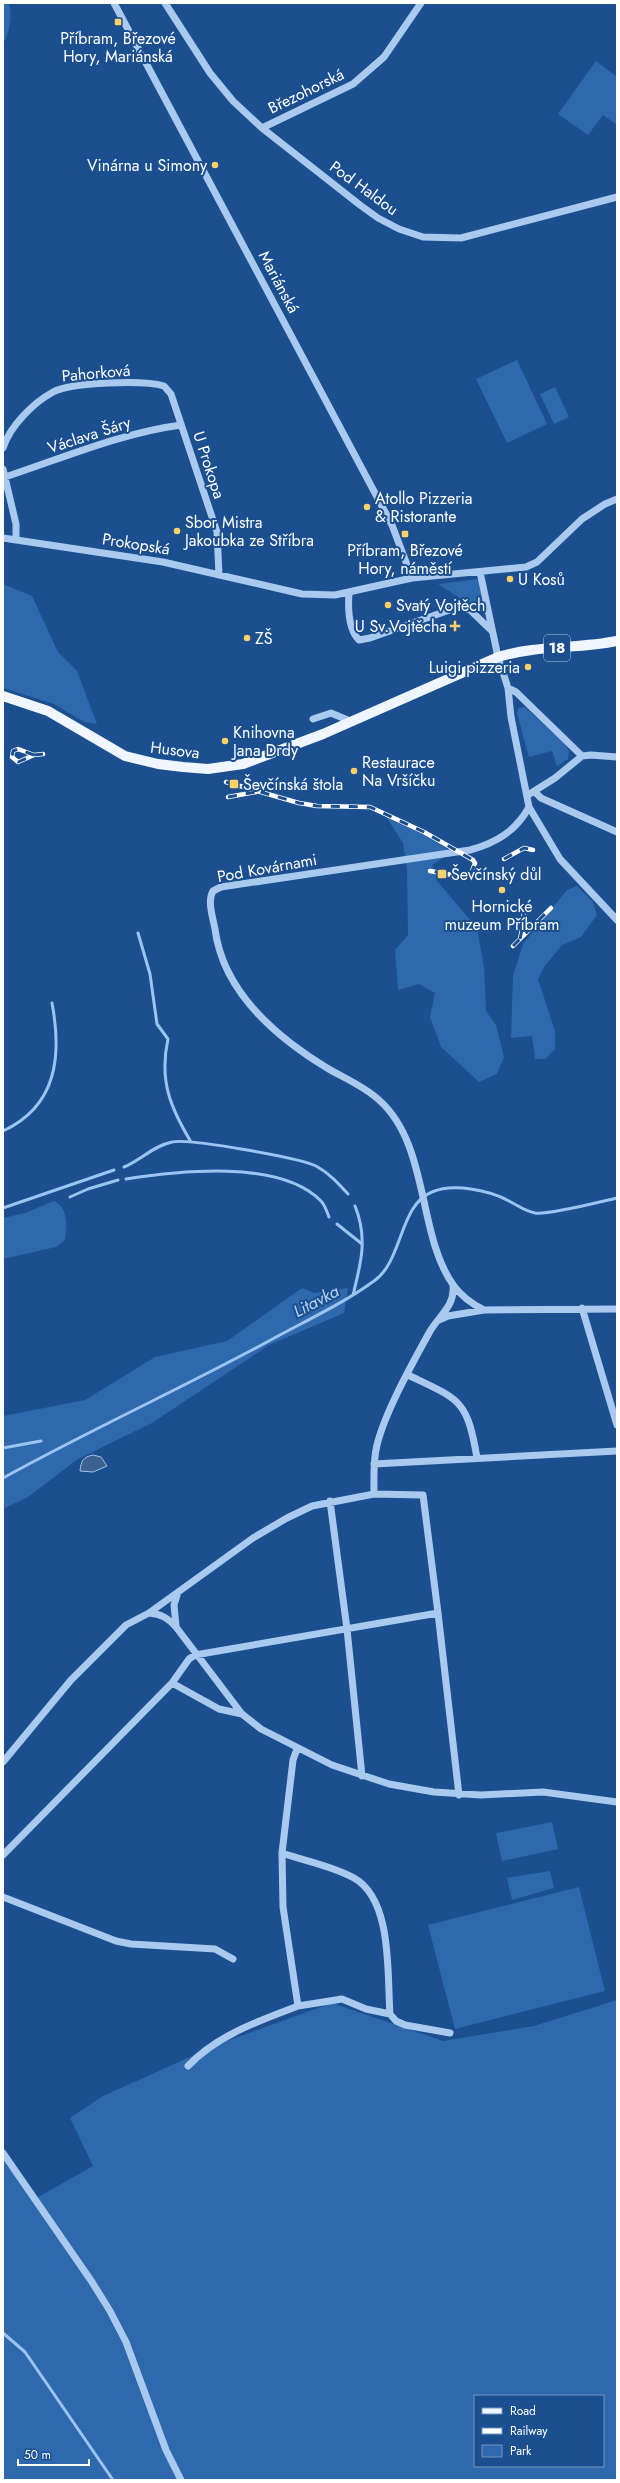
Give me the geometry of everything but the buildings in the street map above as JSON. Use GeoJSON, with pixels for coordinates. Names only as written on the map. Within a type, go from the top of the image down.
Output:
{"type":"FeatureCollection","features":[{"type":"Feature","properties":{"kind":"main road","name":"18"},"geometry":{"type":"LineString","coordinates":[[498,657],[522,650],[586,647],[617,641]]}},
{"type":"Feature","properties":{"kind":"main road","name":"Husova"},"geometry":{"type":"LineString","coordinates":[[3,696],[48,712],[125,756],[158,764],[208,769],[243,764],[350,721],[498,657]]}},
{"type":"Feature","properties":{"kind":"street","name":"Mariánská"},"geometry":{"type":"LineString","coordinates":[[114,3],[392,524],[412,578]]}},
{"type":"Feature","properties":{"kind":"street","name":"Pod Haldou"},"geometry":{"type":"LineString","coordinates":[[165,3],[221,88],[262,128],[378,218],[399,229],[423,237],[462,238],[617,197]]}},
{"type":"Feature","properties":{"kind":"street","name":"Březohorská"},"geometry":{"type":"LineString","coordinates":[[262,128],[354,84],[384,57],[422,3]]}},
{"type":"Feature","properties":{"kind":"street","name":"Pahorková"},"geometry":{"type":"LineString","coordinates":[[3,448],[15,424],[44,398],[63,388],[100,384],[146,383],[157,384],[169,389]]}},
{"type":"Feature","properties":{"kind":"street","name":"U Prokopa"},"geometry":{"type":"LineString","coordinates":[[169,389],[217,532],[219,575]]}},
{"type":"Feature","properties":{"kind":"street","name":"Václava Šáry"},"geometry":{"type":"LineString","coordinates":[[5,477],[124,438],[161,428],[181,425]]}},
{"type":"Feature","properties":{"kind":"street"},"geometry":{"type":"LineString","coordinates":[[3,469],[16,524],[16,540]]}},
{"type":"Feature","properties":{"kind":"street","name":"Prokopská"},"geometry":{"type":"LineString","coordinates":[[3,538],[163,562],[302,594],[335,594],[412,578],[500,570],[532,565],[582,519],[605,504],[617,500]]}},
{"type":"Feature","properties":{"kind":"street"},"geometry":{"type":"LineString","coordinates":[[480,572],[498,657],[508,688],[511,717],[528,795],[529,807],[560,859],[617,920]]}},
{"type":"Feature","properties":{"kind":"street"},"geometry":{"type":"LineString","coordinates":[[349,592],[353,632],[359,640],[370,638],[458,607],[470,610],[492,631]]}},
{"type":"Feature","properties":{"kind":"street"},"geometry":{"type":"LineString","coordinates":[[508,688],[516,692],[582,756]]}},
{"type":"Feature","properties":{"kind":"street"},"geometry":{"type":"LineString","coordinates":[[313,719],[331,713],[350,721]]}},
{"type":"Feature","properties":{"kind":"street"},"geometry":{"type":"LineString","coordinates":[[528,795],[535,792],[582,756],[591,755],[617,757]]}},
{"type":"Feature","properties":{"kind":"street"},"geometry":{"type":"LineString","coordinates":[[535,792],[541,798],[617,832]]}},
{"type":"Feature","properties":{"kind":"street","name":"Pod Kovárnami"},"geometry":{"type":"LineString","coordinates":[[453,1286],[439,1255],[414,1162],[390,1112],[379,1100],[299,1049],[257,1014],[244,999],[225,966],[216,940],[211,894],[221,887],[470,850],[491,843],[510,832],[518,825],[529,807]]}},
{"type":"Feature","properties":{"kind":"street"},"geometry":{"type":"LineString","coordinates":[[453,1286],[467,1300],[484,1310]]}},
{"type":"Feature","properties":{"kind":"street"},"geometry":{"type":"LineString","coordinates":[[374,1494],[374,1464],[381,1431],[437,1320],[451,1304],[454,1296],[453,1286]]}},
{"type":"Feature","properties":{"kind":"street"},"geometry":{"type":"LineString","coordinates":[[437,1320],[448,1316],[484,1310],[582,1308],[617,1309]]}},
{"type":"Feature","properties":{"kind":"street"},"geometry":{"type":"LineString","coordinates":[[582,1308],[617,1425]]}},
{"type":"Feature","properties":{"kind":"street"},"geometry":{"type":"LineString","coordinates":[[408,1375],[452,1397],[461,1406],[469,1419],[477,1458]]}},
{"type":"Feature","properties":{"kind":"street"},"geometry":{"type":"LineString","coordinates":[[374,1464],[617,1451]]}},
{"type":"Feature","properties":{"kind":"street"},"geometry":{"type":"LineString","coordinates":[[3,1762],[71,1680],[105,1644],[126,1625],[150,1613],[253,1538],[287,1518],[312,1506],[330,1501],[374,1494],[423,1495],[459,1795]]}},
{"type":"Feature","properties":{"kind":"street"},"geometry":{"type":"LineString","coordinates":[[330,1501],[362,1776]]}},
{"type":"Feature","properties":{"kind":"street"},"geometry":{"type":"LineString","coordinates":[[176,1627],[174,1605],[178,1592]]}},
{"type":"Feature","properties":{"kind":"street"},"geometry":{"type":"LineString","coordinates":[[150,1613],[168,1618],[195,1655],[242,1714],[261,1729],[297,1749],[362,1776],[389,1784],[459,1795],[543,1792],[617,1802]]}},
{"type":"Feature","properties":{"kind":"street"},"geometry":{"type":"LineString","coordinates":[[3,1855],[172,1683],[189,1659],[195,1655],[438,1613]]}},
{"type":"Feature","properties":{"kind":"street"},"geometry":{"type":"LineString","coordinates":[[172,1683],[219,1709],[242,1714]]}},
{"type":"Feature","properties":{"kind":"street"},"geometry":{"type":"LineString","coordinates":[[297,1749],[293,1760],[282,1853],[283,1907],[298,2006]]}},
{"type":"Feature","properties":{"kind":"street"},"geometry":{"type":"LineString","coordinates":[[282,1853],[355,1878],[366,1887],[374,1898],[381,1914],[390,2014],[396,2021],[406,2025],[450,2033]]}},
{"type":"Feature","properties":{"kind":"street"},"geometry":{"type":"LineString","coordinates":[[3,1897],[116,1940],[131,1944],[215,1948],[233,1959]]}},
{"type":"Feature","properties":{"kind":"street"},"geometry":{"type":"LineString","coordinates":[[188,2066],[201,2052],[246,2026],[298,2006],[342,1999],[366,2009],[390,2014]]}},
{"type":"Feature","properties":{"kind":"street"},"geometry":{"type":"LineString","coordinates":[[3,2153],[92,2282],[110,2311],[126,2342],[166,2450],[181,2480]]}},
{"type":"Feature","properties":{"kind":"green space"},"geometry":{"type":"Polygon","coordinates":[[[3,3],[9,3],[11,14],[9,30],[3,46],[3,3]]]}},
{"type":"Feature","properties":{"kind":"green space"},"geometry":{"type":"Polygon","coordinates":[[[596,61],[617,77],[617,125],[603,115],[588,135],[558,114],[596,61]]]}},
{"type":"Feature","properties":{"kind":"green space"},"geometry":{"type":"Polygon","coordinates":[[[517,360],[547,424],[507,443],[476,379],[517,360]]]}},
{"type":"Feature","properties":{"kind":"green space"},"geometry":{"type":"Polygon","coordinates":[[[555,387],[569,417],[554,424],[540,394],[555,387]]]}},
{"type":"Feature","properties":{"kind":"green space"},"geometry":{"type":"Polygon","coordinates":[[[478,579],[485,614],[438,584],[478,579]]]}},
{"type":"Feature","properties":{"kind":"green space"},"geometry":{"type":"Polygon","coordinates":[[[3,584],[32,596],[58,652],[77,671],[97,724],[84,722],[54,704],[3,688],[3,584]]]}},
{"type":"Feature","properties":{"kind":"green space"},"geometry":{"type":"Polygon","coordinates":[[[525,707],[565,744],[569,751],[568,759],[557,766],[552,751],[529,757],[517,713],[518,708],[525,707]]]}},
{"type":"Feature","properties":{"kind":"green space"},"geometry":{"type":"Polygon","coordinates":[[[385,815],[425,835],[452,852],[432,865],[437,881],[477,928],[484,967],[486,1011],[496,1025],[504,1057],[497,1074],[479,1082],[441,1047],[430,1017],[435,993],[419,984],[398,990],[395,950],[408,935],[407,870],[403,843],[385,815]]]}},
{"type":"Feature","properties":{"kind":"green space"},"geometry":{"type":"Polygon","coordinates":[[[577,886],[593,902],[597,915],[581,937],[562,945],[544,967],[538,979],[555,1031],[555,1049],[546,1059],[535,1059],[532,1036],[511,1038],[513,976],[523,944],[567,890],[577,886]]]}},
{"type":"Feature","properties":{"kind":"green space"},"geometry":{"type":"Polygon","coordinates":[[[54,1201],[59,1204],[65,1213],[65,1240],[56,1247],[3,1259],[3,1218],[25,1213],[54,1201]]]}},
{"type":"Feature","properties":{"kind":"green space"},"geometry":{"type":"Polygon","coordinates":[[[302,1288],[314,1293],[348,1288],[344,1313],[269,1345],[152,1423],[78,1459],[28,1497],[3,1509],[3,1416],[85,1400],[155,1357],[227,1341],[302,1288]]]}},
{"type":"Feature","properties":{"kind":"green space"},"geometry":{"type":"Polygon","coordinates":[[[552,1822],[558,1849],[502,1861],[496,1833],[552,1822]]]}},
{"type":"Feature","properties":{"kind":"green space"},"geometry":{"type":"Polygon","coordinates":[[[550,1871],[554,1888],[512,1900],[507,1878],[550,1871]]]}},
{"type":"Feature","properties":{"kind":"green space"},"geometry":{"type":"Polygon","coordinates":[[[579,1887],[605,1991],[455,2029],[428,1925],[579,1887]]]}},
{"type":"Feature","properties":{"kind":"green space"},"geometry":{"type":"Polygon","coordinates":[[[617,2000],[617,2480],[3,2480],[3,2160],[33,2200],[93,2166],[70,2118],[103,2096],[221,2043],[332,2003],[443,2041],[534,2026],[617,2000]]]}},
{"type":"Feature","properties":{"kind":"shaded area"},"geometry":{"type":"Polygon","coordinates":[[[93,1455],[101,1457],[107,1466],[93,1472],[80,1471],[83,1460],[93,1455]]]}},
{"type":"Feature","properties":{"kind":"waterway"},"geometry":{"type":"LineString","coordinates":[[138,933],[150,974],[157,1024],[168,1039],[165,1067],[168,1093],[177,1117],[191,1142]]}},
{"type":"Feature","properties":{"kind":"waterway"},"geometry":{"type":"LineString","coordinates":[[3,1131],[21,1120],[35,1108],[45,1093],[52,1078],[56,1042],[52,1003]]}},
{"type":"Feature","properties":{"kind":"waterway"},"geometry":{"type":"LineString","coordinates":[[124,1167],[165,1144],[172,1142],[199,1143],[289,1158],[316,1166],[329,1175],[348,1194]]}},
{"type":"Feature","properties":{"kind":"waterway"},"geometry":{"type":"LineString","coordinates":[[3,1208],[114,1170]]}},
{"type":"Feature","properties":{"kind":"waterway"},"geometry":{"type":"LineString","coordinates":[[126,1179],[200,1171],[255,1173],[280,1179],[303,1188],[321,1201],[329,1217]]}},
{"type":"Feature","properties":{"kind":"waterway"},"geometry":{"type":"LineString","coordinates":[[70,1197],[88,1189],[118,1180]]}},
{"type":"Feature","properties":{"kind":"waterway","name":"Litavka"},"geometry":{"type":"LineString","coordinates":[[3,1478],[322,1313],[361,1290],[374,1281],[383,1272],[391,1260],[413,1209],[421,1199],[432,1192],[450,1188],[481,1191],[501,1197],[525,1210],[535,1213],[563,1210],[617,1198]]}},
{"type":"Feature","properties":{"kind":"waterway"},"geometry":{"type":"LineString","coordinates":[[353,1295],[359,1272],[362,1250],[361,1229],[355,1206]]}},
{"type":"Feature","properties":{"kind":"waterway"},"geometry":{"type":"LineString","coordinates":[[337,1224],[362,1244]]}},
{"type":"Feature","properties":{"kind":"waterway"},"geometry":{"type":"LineString","coordinates":[[3,1448],[41,1441]]}},
{"type":"Feature","properties":{"kind":"waterway"},"geometry":{"type":"LineString","coordinates":[[3,2333],[25,2352],[113,2480]]}},
{"type":"Feature","properties":{"kind":"railway"},"geometry":{"type":"LineString","coordinates":[[34,755],[18,749],[13,751],[12,757],[18,762],[34,755],[43,754]]}},
{"type":"Feature","properties":{"kind":"railway"},"geometry":{"type":"LineString","coordinates":[[226,782],[299,803],[317,806],[370,807],[424,832],[473,860],[475,863],[472,871],[463,877],[430,871]]}},
{"type":"Feature","properties":{"kind":"railway"},"geometry":{"type":"LineString","coordinates":[[228,797],[256,792]]}},
{"type":"Feature","properties":{"kind":"railway"},"geometry":{"type":"LineString","coordinates":[[504,859],[524,848],[533,850]]}},
{"type":"Feature","properties":{"kind":"railway"},"geometry":{"type":"LineString","coordinates":[[520,939],[524,920],[523,907]]}},
{"type":"Feature","properties":{"kind":"railway"},"geometry":{"type":"LineString","coordinates":[[513,946],[551,908]]}},
{"type":"Feature","properties":{"kind":"place","name":"Příbram, Březové Hory, Mariánská"},"geometry":{"type":"Point","coordinates":[118,22]}},
{"type":"Feature","properties":{"kind":"place","name":"Vinárna u Simony"},"geometry":{"type":"Point","coordinates":[215,165]}},
{"type":"Feature","properties":{"kind":"place","name":"Atollo Pizzeria & Ristorante"},"geometry":{"type":"Point","coordinates":[367,507]}},
{"type":"Feature","properties":{"kind":"place","name":"Sbor Mistra Jakoubka ze Stříbra"},"geometry":{"type":"Point","coordinates":[177,531]}},
{"type":"Feature","properties":{"kind":"place","name":"Příbram, Březové Hory, náměstí"},"geometry":{"type":"Point","coordinates":[405,534]}},
{"type":"Feature","properties":{"kind":"place","name":"U Kosů"},"geometry":{"type":"Point","coordinates":[510,579]}},
{"type":"Feature","properties":{"kind":"place","name":"Svatý Vojtěch"},"geometry":{"type":"Point","coordinates":[388,605]}},
{"type":"Feature","properties":{"kind":"place","name":"U Sv.Vojtěcha"},"geometry":{"type":"Point","coordinates":[455,626]}},
{"type":"Feature","properties":{"kind":"place","name":"ZŠ"},"geometry":{"type":"Point","coordinates":[247,638]}},
{"type":"Feature","properties":{"kind":"place","name":"Luigi pizzeria"},"geometry":{"type":"Point","coordinates":[528,667]}},
{"type":"Feature","properties":{"kind":"place","name":"Knihovna Jana Drdy"},"geometry":{"type":"Point","coordinates":[225,741]}},
{"type":"Feature","properties":{"kind":"place","name":"Restaurace Na Vršíčku"},"geometry":{"type":"Point","coordinates":[354,771]}},
{"type":"Feature","properties":{"kind":"place","name":"Ševčínská štola"},"geometry":{"type":"Point","coordinates":[234,784]}},
{"type":"Feature","properties":{"kind":"place","name":"Ševčínský důl"},"geometry":{"type":"Point","coordinates":[442,874]}},
{"type":"Feature","properties":{"kind":"place","name":"Hornické muzeum Příbram"},"geometry":{"type":"Point","coordinates":[502,890]}}]}
